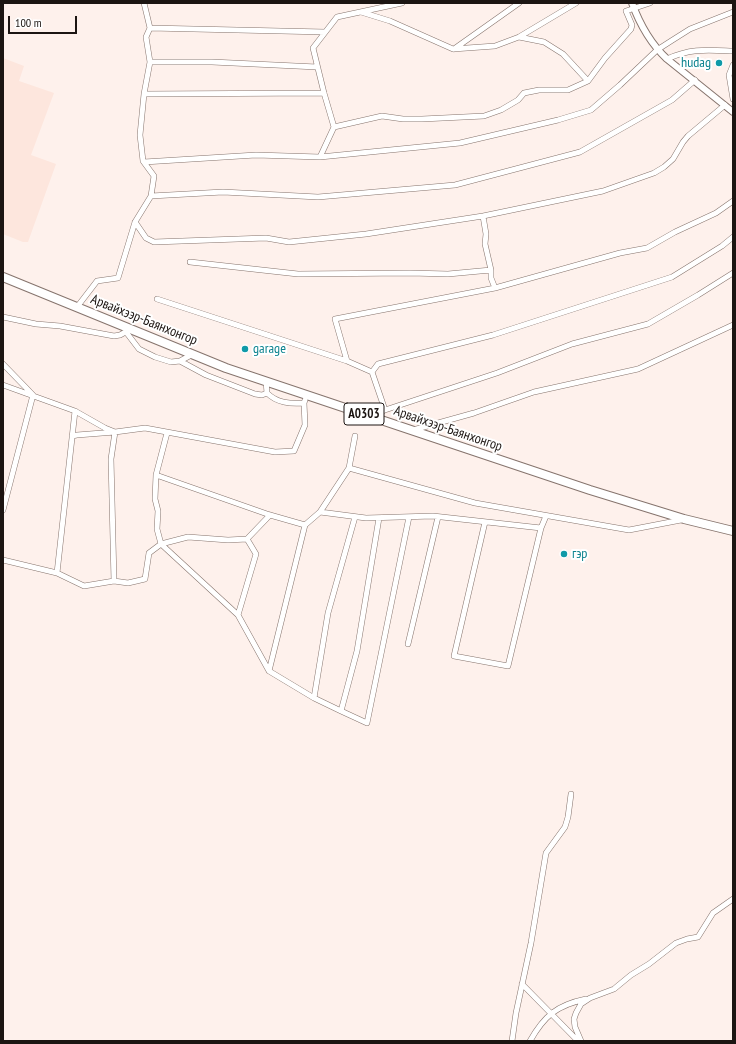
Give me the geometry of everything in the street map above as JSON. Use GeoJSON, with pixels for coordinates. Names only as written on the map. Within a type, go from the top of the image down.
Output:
{"type":"FeatureCollection","features":[{"type":"Feature","properties":{"kind":"highway","name":"Арвайхээр-Баянхонгор"},"geometry":{"type":"LineString","coordinates":[[3,277],[77,307],[128,330],[226,368],[266,381],[305,399],[371,416],[558,479],[684,519],[733,531]]}},
{"type":"Feature","properties":{"kind":"street"},"geometry":{"type":"LineString","coordinates":[[77,307],[98,281],[118,278],[135,222],[151,196],[154,176],[144,162],[140,135],[144,94],[150,62],[146,37],[150,28],[144,3]]}},
{"type":"Feature","properties":{"kind":"street"},"geometry":{"type":"LineString","coordinates":[[320,158],[334,127],[313,48],[337,17],[402,3]]}},
{"type":"Feature","properties":{"kind":"street"},"geometry":{"type":"LineString","coordinates":[[453,49],[519,3]]}},
{"type":"Feature","properties":{"kind":"street"},"geometry":{"type":"LineString","coordinates":[[361,12],[390,21],[453,49],[495,46],[519,37],[576,3]]}},
{"type":"Feature","properties":{"kind":"street"},"geometry":{"type":"LineString","coordinates":[[334,127],[382,116],[403,119],[422,119],[484,116],[501,110],[518,100],[524,93],[539,90],[568,90],[588,81],[605,58],[631,29],[632,25],[626,11],[633,6],[647,3]]}},
{"type":"Feature","properties":{"kind":"street"},"geometry":{"type":"LineString","coordinates":[[633,6],[647,38],[657,50],[733,112]]}},
{"type":"Feature","properties":{"kind":"street"},"geometry":{"type":"LineString","coordinates":[[144,162],[256,155],[320,158],[460,144],[558,120],[591,110],[657,50],[690,29],[733,12]]}},
{"type":"Feature","properties":{"kind":"street"},"geometry":{"type":"LineString","coordinates":[[150,28],[325,32]]}},
{"type":"Feature","properties":{"kind":"street"},"geometry":{"type":"LineString","coordinates":[[519,37],[544,42],[563,54],[588,81]]}},
{"type":"Feature","properties":{"kind":"street"},"geometry":{"type":"LineString","coordinates":[[667,59],[685,52],[700,49],[733,51]]}},
{"type":"Feature","properties":{"kind":"street"},"geometry":{"type":"LineString","coordinates":[[150,62],[212,62],[317,67]]}},
{"type":"Feature","properties":{"kind":"street"},"geometry":{"type":"LineString","coordinates":[[733,65],[729,75],[733,99]]}},
{"type":"Feature","properties":{"kind":"street"},"geometry":{"type":"LineString","coordinates":[[151,196],[223,192],[318,197],[455,185],[580,152],[672,100],[695,80]]}},
{"type":"Feature","properties":{"kind":"street"},"geometry":{"type":"LineString","coordinates":[[144,94],[324,93]]}},
{"type":"Feature","properties":{"kind":"street"},"geometry":{"type":"LineString","coordinates":[[135,222],[146,238],[154,242],[266,238],[289,242],[366,234],[483,216],[604,191],[654,173],[673,159],[688,136],[725,105]]}},
{"type":"Feature","properties":{"kind":"street"},"geometry":{"type":"LineString","coordinates":[[347,361],[335,319],[495,288],[620,253],[647,248],[675,232],[716,213],[733,201]]}},
{"type":"Feature","properties":{"kind":"street"},"geometry":{"type":"LineString","coordinates":[[483,216],[486,234],[484,244],[491,270],[491,278],[495,288]]}},
{"type":"Feature","properties":{"kind":"street"},"geometry":{"type":"LineString","coordinates":[[372,372],[378,364],[493,335],[672,277],[722,246],[733,237]]}},
{"type":"Feature","properties":{"kind":"street"},"geometry":{"type":"LineString","coordinates":[[190,262],[298,274],[448,274],[491,270]]}},
{"type":"Feature","properties":{"kind":"street"},"geometry":{"type":"LineString","coordinates":[[371,416],[497,373],[572,344],[648,324],[733,273]]}},
{"type":"Feature","properties":{"kind":"street"},"geometry":{"type":"LineString","coordinates":[[157,299],[347,361],[372,372],[385,410]]}},
{"type":"Feature","properties":{"kind":"street"},"geometry":{"type":"LineString","coordinates":[[3,317],[36,324],[60,326],[105,336],[114,336],[128,330],[139,349],[155,358],[171,362],[180,361],[193,354]]}},
{"type":"Feature","properties":{"kind":"street"},"geometry":{"type":"LineString","coordinates":[[412,430],[474,412],[534,392],[638,369],[733,325]]}},
{"type":"Feature","properties":{"kind":"street"},"geometry":{"type":"LineString","coordinates":[[180,361],[206,375],[254,394],[267,394]]}},
{"type":"Feature","properties":{"kind":"street"},"geometry":{"type":"LineString","coordinates":[[3,364],[34,395]]}},
{"type":"Feature","properties":{"kind":"street"},"geometry":{"type":"LineString","coordinates":[[72,436],[146,428],[275,452],[294,451],[305,425],[305,399],[290,404],[272,398],[267,394],[266,381]]}},
{"type":"Feature","properties":{"kind":"street"},"geometry":{"type":"LineString","coordinates":[[3,385],[75,411],[104,428],[115,432]]}},
{"type":"Feature","properties":{"kind":"street"},"geometry":{"type":"LineString","coordinates":[[3,510],[34,395]]}},
{"type":"Feature","properties":{"kind":"street"},"geometry":{"type":"LineString","coordinates":[[57,573],[75,411]]}},
{"type":"Feature","properties":{"kind":"street"},"geometry":{"type":"LineString","coordinates":[[114,581],[111,459],[115,432]]}},
{"type":"Feature","properties":{"kind":"street"},"geometry":{"type":"LineString","coordinates":[[167,433],[156,475],[155,499],[158,511],[157,529],[161,544],[238,615],[269,671],[340,712],[367,723],[409,517]]}},
{"type":"Feature","properties":{"kind":"street"},"geometry":{"type":"LineString","coordinates":[[269,671],[305,525],[320,512],[349,468],[355,436]]}},
{"type":"Feature","properties":{"kind":"street"},"geometry":{"type":"LineString","coordinates":[[349,468],[475,504],[629,530],[684,519]]}},
{"type":"Feature","properties":{"kind":"street"},"geometry":{"type":"LineString","coordinates":[[156,475],[270,515],[305,525]]}},
{"type":"Feature","properties":{"kind":"street"},"geometry":{"type":"LineString","coordinates":[[320,512],[355,517],[438,517],[541,528]]}},
{"type":"Feature","properties":{"kind":"street"},"geometry":{"type":"LineString","coordinates":[[3,560],[57,573],[84,586],[114,581],[128,583],[145,579],[149,553],[161,544],[188,537],[228,540],[247,539],[270,515]]}},
{"type":"Feature","properties":{"kind":"street"},"geometry":{"type":"LineString","coordinates":[[485,522],[454,656],[508,666],[541,528],[546,516]]}},
{"type":"Feature","properties":{"kind":"street"},"geometry":{"type":"LineString","coordinates":[[314,698],[328,613],[355,517]]}},
{"type":"Feature","properties":{"kind":"street"},"geometry":{"type":"LineString","coordinates":[[408,644],[438,517]]}},
{"type":"Feature","properties":{"kind":"street"},"geometry":{"type":"LineString","coordinates":[[340,712],[357,651],[379,518]]}},
{"type":"Feature","properties":{"kind":"street"},"geometry":{"type":"LineString","coordinates":[[238,615],[256,554],[247,539]]}},
{"type":"Feature","properties":{"kind":"street"},"geometry":{"type":"LineString","coordinates":[[512,1041],[531,943],[546,853],[565,827],[568,817],[570,794]]}},
{"type":"Feature","properties":{"kind":"street"},"geometry":{"type":"LineString","coordinates":[[530,1041],[540,1025],[551,1013],[565,1005],[614,989],[676,943],[698,937],[713,914],[733,899]]}},
{"type":"Feature","properties":{"kind":"street"},"geometry":{"type":"LineString","coordinates":[[522,984],[579,1041]]}},
{"type":"Feature","properties":{"kind":"street"},"geometry":{"type":"LineString","coordinates":[[579,1041],[574,1019],[581,1004],[590,998]]}},
{"type":"Feature","properties":{"kind":"shaded area"},"geometry":{"type":"Polygon","coordinates":[[[3,58],[24,66],[19,81],[54,93],[31,155],[56,164],[28,242],[23,242],[3,234],[3,58]]]}},
{"type":"Feature","properties":{"kind":"place","name":"hudag"},"geometry":{"type":"Point","coordinates":[719,63]}},
{"type":"Feature","properties":{"kind":"place","name":"garage"},"geometry":{"type":"Point","coordinates":[245,349]}},
{"type":"Feature","properties":{"kind":"place","name":"гэр"},"geometry":{"type":"Point","coordinates":[564,554]}}]}
